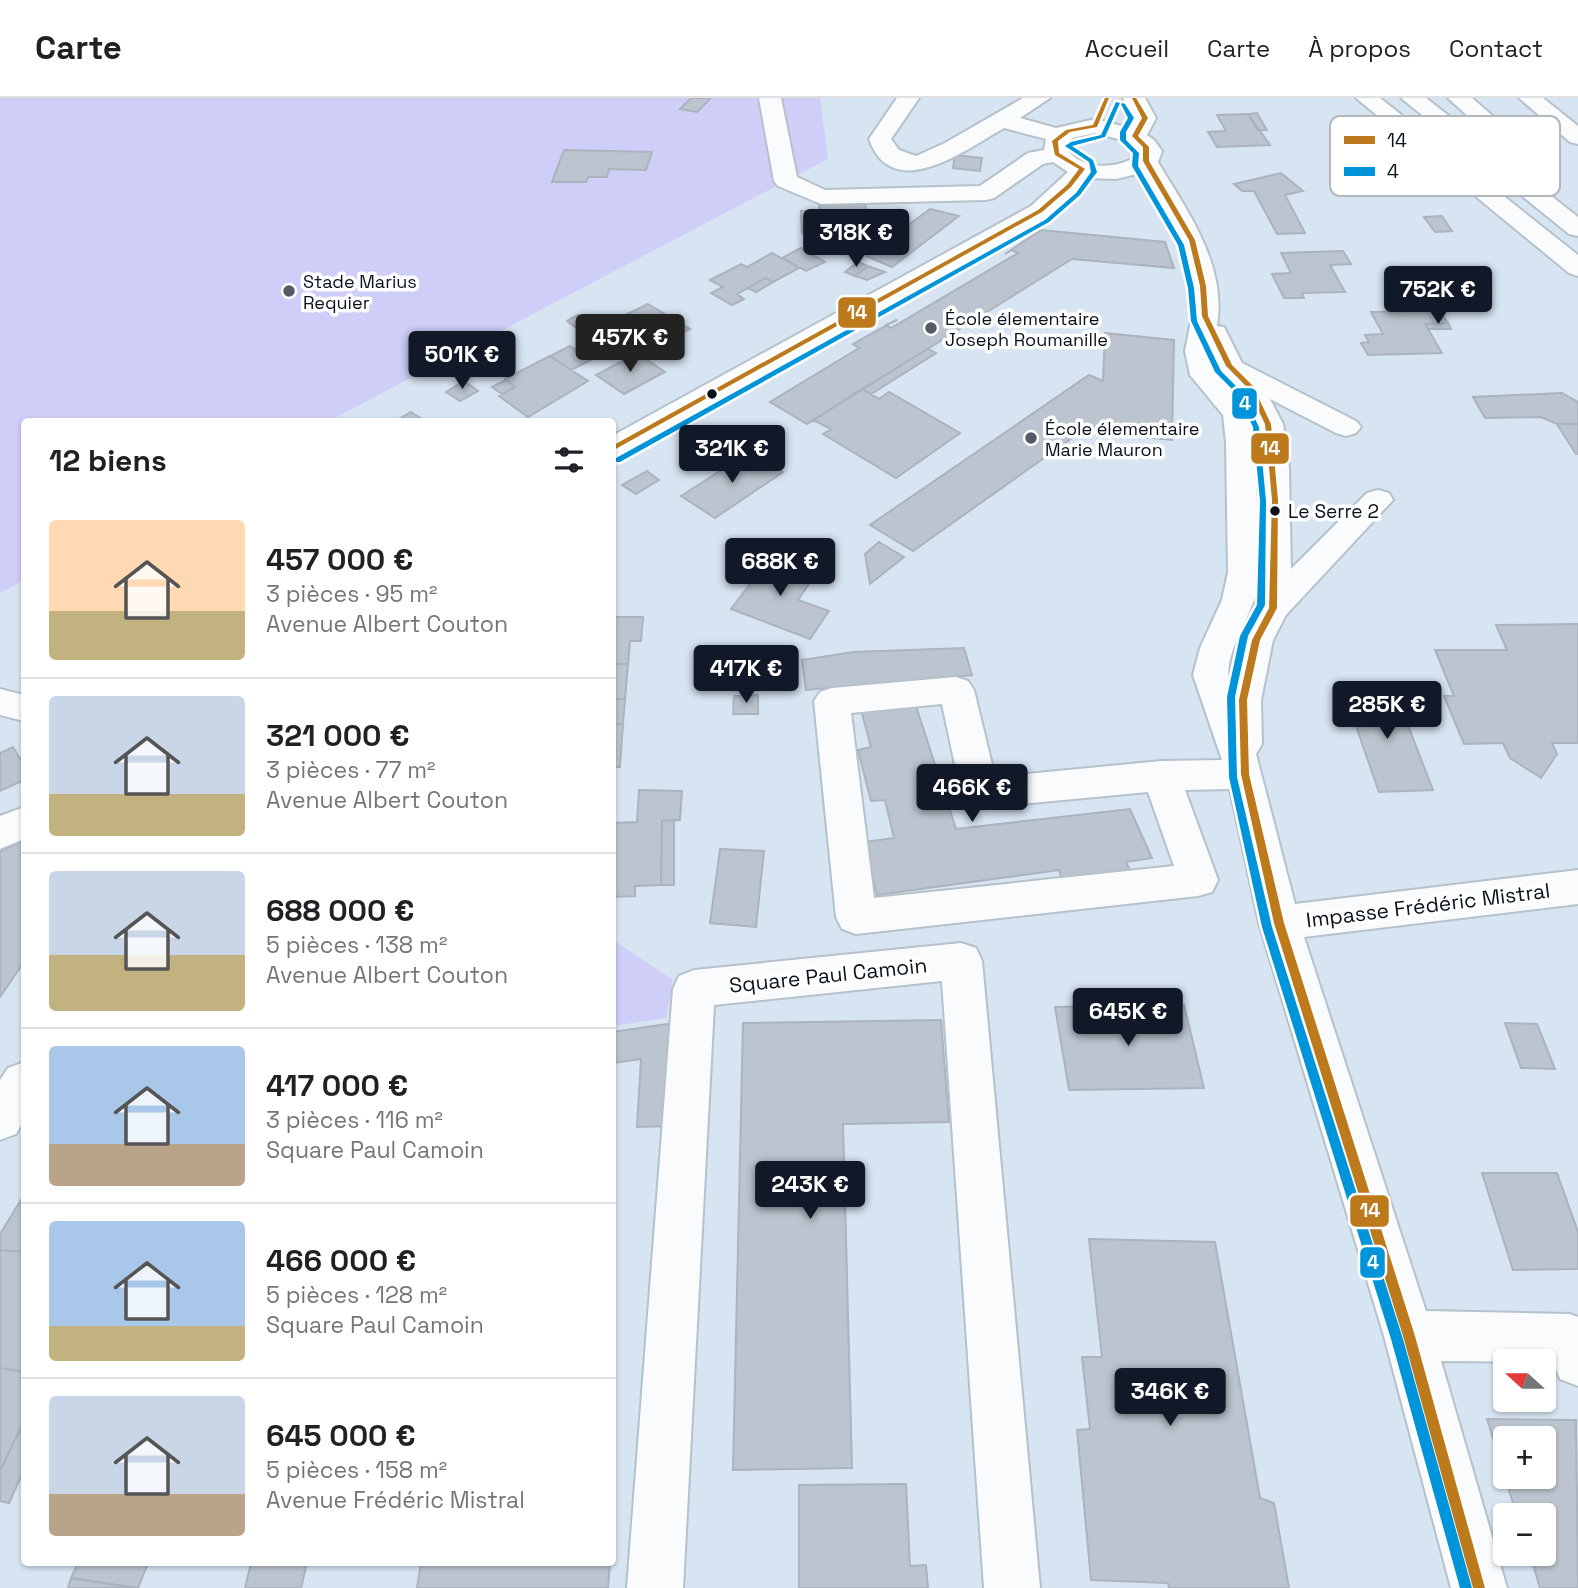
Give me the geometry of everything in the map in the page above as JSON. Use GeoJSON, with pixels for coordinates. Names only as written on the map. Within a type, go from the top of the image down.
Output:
{"type":"FeatureCollection","features":[{"type":"Feature","properties":{"kind":"main road"},"geometry":{"type":"LineString","coordinates":[[770,98],[786,181],[821,197],[986,193],[1081,128],[1116,129],[1135,136],[1148,148],[1146,161],[1126,170],[1112,172]]}},
{"type":"Feature","properties":{"kind":"main road"},"geometry":{"type":"LineString","coordinates":[[908,98],[880,139],[882,148],[891,158],[921,163],[1039,98]]}},
{"type":"Feature","properties":{"kind":"main road"},"geometry":{"type":"LineString","coordinates":[[1095,127],[1107,98]]}},
{"type":"Feature","properties":{"kind":"main road"},"geometry":{"type":"LineString","coordinates":[[1134,98],[1145,118],[1135,136]]}},
{"type":"Feature","properties":{"kind":"main road"},"geometry":{"type":"LineString","coordinates":[[1367,98],[1389,116]]}},
{"type":"Feature","properties":{"kind":"main road"},"geometry":{"type":"LineString","coordinates":[[1412,98],[1435,116]]}},
{"type":"Feature","properties":{"kind":"main road"},"geometry":{"type":"LineString","coordinates":[[1459,98],[1480,116]]}},
{"type":"Feature","properties":{"kind":"main road"},"geometry":{"type":"LineString","coordinates":[[1530,98],[1553,116]]}},
{"type":"Feature","properties":{"kind":"main road"},"geometry":{"type":"LineString","coordinates":[[1001,120],[1058,145],[1082,169],[1112,172],[1132,179],[1173,203]]}},
{"type":"Feature","properties":{"kind":"main road"},"geometry":{"type":"LineString","coordinates":[[1560,122],[1578,136]]}},
{"type":"Feature","properties":{"kind":"main road"},"geometry":{"type":"LineString","coordinates":[[1146,161],[1173,203],[1192,240],[1203,286],[1205,316],[1199,351],[1204,375],[1237,413],[1244,572],[1239,600],[1217,648],[1210,675],[1245,774],[1279,923],[1409,1336],[1479,1588]]}},
{"type":"Feature","properties":{"kind":"main road"},"geometry":{"type":"LineString","coordinates":[[616,447],[1040,211],[1069,186],[1082,169]]}},
{"type":"Feature","properties":{"kind":"main road"},"geometry":{"type":"LineString","coordinates":[[1560,187],[1578,202]]}},
{"type":"Feature","properties":{"kind":"main road"},"geometry":{"type":"LineString","coordinates":[[1489,196],[1578,268]]}},
{"type":"Feature","properties":{"kind":"main road"},"geometry":{"type":"LineString","coordinates":[[1536,196],[1578,229]]}},
{"type":"Feature","properties":{"kind":"main road"},"geometry":{"type":"LineString","coordinates":[[1205,316],[1229,366],[1250,386],[1268,424],[1275,499],[1273,608]]}},
{"type":"Feature","properties":{"kind":"main road"},"geometry":{"type":"LineString","coordinates":[[1229,366],[1346,427]]}},
{"type":"Feature","properties":{"kind":"main road"},"geometry":{"type":"LineString","coordinates":[[1245,774],[1243,700],[1256,640],[1273,608],[1378,500]]}},
{"type":"Feature","properties":{"kind":"main road"},"geometry":{"type":"LineString","coordinates":[[1161,776],[1198,880],[856,917],[832,701],[956,690],[980,793],[1161,776],[1245,774]]}},
{"type":"Feature","properties":{"kind":"main road"},"geometry":{"type":"LineString","coordinates":[[0,702],[21,707]]}},
{"type":"Feature","properties":{"kind":"main road"},"geometry":{"type":"LineString","coordinates":[[0,833],[21,823]]}},
{"type":"Feature","properties":{"kind":"main road","name":"Impasse Frédéric Mistral"},"geometry":{"type":"LineString","coordinates":[[1279,923],[1578,887]]}},
{"type":"Feature","properties":{"kind":"main road","name":"Square Paul Camoin"},"geometry":{"type":"LineString","coordinates":[[655,1588],[694,989],[961,961],[1012,1588]]}},
{"type":"Feature","properties":{"kind":"main road"},"geometry":{"type":"LineString","coordinates":[[0,1119],[21,1087]]}},
{"type":"Feature","properties":{"kind":"main road"},"geometry":{"type":"LineString","coordinates":[[1409,1336],[1570,1339],[1578,1362]]}},
{"type":"Feature","properties":{"kind":"shaded area","name":"Stade Marius Requier"},"geometry":{"type":"Polygon","coordinates":[[[0,98],[820,98],[828,159],[335,418],[21,418],[21,582],[0,593],[0,98]]]}},
{"type":"Feature","properties":{"kind":"shaded area"},"geometry":{"type":"Polygon","coordinates":[[[616,942],[673,980],[666,1018],[616,1026],[616,942]]]}},
{"type":"Feature","properties":{"kind":"building"},"geometry":{"type":"Polygon","coordinates":[[[691,98],[710,99],[697,112],[680,109],[691,98]]]}},
{"type":"Feature","properties":{"kind":"building"},"geometry":{"type":"Polygon","coordinates":[[[1257,113],[1267,130],[1257,130],[1248,114],[1257,113]]]}},
{"type":"Feature","properties":{"kind":"building"},"geometry":{"type":"Polygon","coordinates":[[[1248,114],[1270,145],[1217,147],[1208,132],[1226,131],[1217,115],[1248,114]]]}},
{"type":"Feature","properties":{"kind":"building"},"geometry":{"type":"Polygon","coordinates":[[[564,150],[652,152],[646,170],[609,169],[607,177],[588,177],[586,182],[552,182],[564,150]]]}},
{"type":"Feature","properties":{"kind":"building"},"geometry":{"type":"Polygon","coordinates":[[[955,155],[982,158],[980,171],[953,168],[955,155]]]}},
{"type":"Feature","properties":{"kind":"building"},"geometry":{"type":"Polygon","coordinates":[[[1281,173],[1303,191],[1285,195],[1305,233],[1277,234],[1254,191],[1242,191],[1234,184],[1281,173]]]}},
{"type":"Feature","properties":{"kind":"building"},"geometry":{"type":"Polygon","coordinates":[[[819,202],[865,202],[866,210],[855,210],[857,232],[802,233],[801,211],[820,211],[819,202]]]}},
{"type":"Feature","properties":{"kind":"building"},"geometry":{"type":"Polygon","coordinates":[[[930,209],[959,216],[892,267],[866,256],[930,209]]]}},
{"type":"Feature","properties":{"kind":"building"},"geometry":{"type":"Polygon","coordinates":[[[1442,216],[1452,231],[1435,232],[1424,217],[1442,216]]]}},
{"type":"Feature","properties":{"kind":"building"},"geometry":{"type":"Polygon","coordinates":[[[1041,230],[1165,242],[1174,268],[1072,259],[807,424],[770,402],[859,348],[853,344],[887,325],[891,328],[1018,253],[1012,250],[1005,254],[1041,230]]]}},
{"type":"Feature","properties":{"kind":"building"},"geometry":{"type":"Polygon","coordinates":[[[801,248],[825,262],[806,271],[782,258],[801,248]]]}},
{"type":"Feature","properties":{"kind":"building"},"geometry":{"type":"Polygon","coordinates":[[[1343,251],[1351,264],[1330,265],[1345,292],[1302,293],[1304,298],[1284,298],[1272,274],[1291,273],[1281,253],[1343,251]]]}},
{"type":"Feature","properties":{"kind":"building"},"geometry":{"type":"Polygon","coordinates":[[[772,253],[799,268],[773,282],[766,278],[737,294],[744,299],[732,305],[711,293],[723,287],[710,280],[741,264],[747,267],[772,253]]]}},
{"type":"Feature","properties":{"kind":"building"},"geometry":{"type":"Polygon","coordinates":[[[858,262],[868,266],[855,276],[845,272],[858,262]]]}},
{"type":"Feature","properties":{"kind":"building"},"geometry":{"type":"Polygon","coordinates":[[[868,266],[885,272],[867,280],[855,276],[868,266]]]}},
{"type":"Feature","properties":{"kind":"building"},"geometry":{"type":"Polygon","coordinates":[[[766,278],[773,282],[756,292],[748,288],[766,278]]]}},
{"type":"Feature","properties":{"kind":"building"},"geometry":{"type":"Polygon","coordinates":[[[648,304],[690,329],[650,350],[609,323],[648,304]]]}},
{"type":"Feature","properties":{"kind":"building"},"geometry":{"type":"Polygon","coordinates":[[[1439,311],[1448,323],[1425,324],[1442,353],[1368,355],[1361,343],[1369,342],[1365,335],[1383,334],[1371,312],[1439,311]]]}},
{"type":"Feature","properties":{"kind":"building"},"geometry":{"type":"Polygon","coordinates":[[[578,315],[596,326],[583,333],[567,321],[578,315]]]}},
{"type":"Feature","properties":{"kind":"building"},"geometry":{"type":"Polygon","coordinates":[[[1448,323],[1451,329],[1428,329],[1425,324],[1448,323]]]}},
{"type":"Feature","properties":{"kind":"building"},"geometry":{"type":"Polygon","coordinates":[[[1105,333],[1174,340],[1172,440],[1082,431],[913,551],[870,525],[1089,375],[1103,381],[1105,333]]]}},
{"type":"Feature","properties":{"kind":"building"},"geometry":{"type":"Polygon","coordinates":[[[570,346],[591,360],[571,370],[550,356],[570,346]]]}},
{"type":"Feature","properties":{"kind":"building"},"geometry":{"type":"Polygon","coordinates":[[[928,349],[936,353],[871,394],[862,389],[928,349]]]}},
{"type":"Feature","properties":{"kind":"building"},"geometry":{"type":"Polygon","coordinates":[[[637,353],[665,372],[624,394],[596,375],[637,353]]]}},
{"type":"Feature","properties":{"kind":"building"},"geometry":{"type":"Polygon","coordinates":[[[550,356],[588,381],[528,417],[499,396],[515,387],[505,379],[550,356]]]}},
{"type":"Feature","properties":{"kind":"building"},"geometry":{"type":"Polygon","coordinates":[[[506,380],[515,387],[502,394],[492,387],[506,380]]]}},
{"type":"Feature","properties":{"kind":"building"},"geometry":{"type":"Polygon","coordinates":[[[464,381],[478,391],[460,401],[446,392],[464,381]]]}},
{"type":"Feature","properties":{"kind":"building"},"geometry":{"type":"Polygon","coordinates":[[[862,389],[879,399],[889,392],[960,433],[896,478],[823,434],[831,429],[813,420],[862,389]]]}},
{"type":"Feature","properties":{"kind":"building"},"geometry":{"type":"Polygon","coordinates":[[[1562,393],[1578,402],[1578,424],[1557,424],[1541,417],[1485,418],[1473,397],[1562,393]]]}},
{"type":"Feature","properties":{"kind":"building"},"geometry":{"type":"Polygon","coordinates":[[[411,412],[420,418],[401,418],[411,412]]]}},
{"type":"Feature","properties":{"kind":"building"},"geometry":{"type":"Polygon","coordinates":[[[1557,424],[1578,424],[1578,454],[1576,454],[1557,424]]]}},
{"type":"Feature","properties":{"kind":"building"},"geometry":{"type":"Polygon","coordinates":[[[750,452],[783,472],[715,518],[681,496],[750,452]]]}},
{"type":"Feature","properties":{"kind":"building"},"geometry":{"type":"Polygon","coordinates":[[[647,471],[659,480],[636,494],[622,485],[647,471]]]}},
{"type":"Feature","properties":{"kind":"building"},"geometry":{"type":"Polygon","coordinates":[[[879,542],[904,557],[870,584],[865,554],[879,542]]]}},
{"type":"Feature","properties":{"kind":"building"},"geometry":{"type":"Polygon","coordinates":[[[760,556],[815,575],[798,600],[829,611],[810,639],[731,609],[750,584],[741,582],[760,556]]]}},
{"type":"Feature","properties":{"kind":"building"},"geometry":{"type":"Polygon","coordinates":[[[616,617],[643,617],[641,641],[630,641],[628,664],[616,664],[616,617]]]}},
{"type":"Feature","properties":{"kind":"building"},"geometry":{"type":"Polygon","coordinates":[[[1578,624],[1578,743],[1552,743],[1557,754],[1541,778],[1510,758],[1503,743],[1464,744],[1444,696],[1454,696],[1435,650],[1507,650],[1496,625],[1578,624]]]}},
{"type":"Feature","properties":{"kind":"building"},"geometry":{"type":"Polygon","coordinates":[[[964,648],[972,675],[806,690],[802,660],[853,652],[964,648]]]}},
{"type":"Feature","properties":{"kind":"building"},"geometry":{"type":"Polygon","coordinates":[[[616,664],[628,664],[625,699],[616,699],[616,664]]]}},
{"type":"Feature","properties":{"kind":"building"},"geometry":{"type":"Polygon","coordinates":[[[1343,689],[1394,689],[1433,790],[1379,792],[1343,689]]]}},
{"type":"Feature","properties":{"kind":"building"},"geometry":{"type":"Polygon","coordinates":[[[758,695],[758,714],[733,714],[734,696],[758,695]]]}},
{"type":"Feature","properties":{"kind":"building"},"geometry":{"type":"Polygon","coordinates":[[[616,699],[625,699],[623,724],[616,724],[616,699]]]}},
{"type":"Feature","properties":{"kind":"building"},"geometry":{"type":"Polygon","coordinates":[[[915,703],[956,829],[1130,809],[1152,858],[1126,862],[1131,873],[1063,883],[1059,870],[877,895],[864,842],[894,838],[885,800],[871,801],[858,750],[871,747],[861,710],[915,703]]]}},
{"type":"Feature","properties":{"kind":"building"},"geometry":{"type":"Polygon","coordinates":[[[616,724],[623,724],[620,767],[616,767],[616,724]]]}},
{"type":"Feature","properties":{"kind":"building"},"geometry":{"type":"Polygon","coordinates":[[[13,747],[21,758],[21,781],[0,791],[0,753],[13,747]]]}},
{"type":"Feature","properties":{"kind":"building"},"geometry":{"type":"Polygon","coordinates":[[[639,790],[682,791],[680,820],[662,821],[661,885],[635,886],[635,896],[616,897],[616,823],[637,822],[639,790]]]}},
{"type":"Feature","properties":{"kind":"building"},"geometry":{"type":"Polygon","coordinates":[[[674,820],[674,885],[661,885],[662,821],[674,820]]]}},
{"type":"Feature","properties":{"kind":"building"},"geometry":{"type":"Polygon","coordinates":[[[21,842],[21,966],[0,997],[0,852],[21,842]]]}},
{"type":"Feature","properties":{"kind":"building"},"geometry":{"type":"Polygon","coordinates":[[[720,849],[764,851],[756,927],[710,923],[720,849]]]}},
{"type":"Feature","properties":{"kind":"building"},"geometry":{"type":"Polygon","coordinates":[[[1184,1005],[1204,1088],[1069,1090],[1055,1007],[1184,1005]]]}},
{"type":"Feature","properties":{"kind":"building"},"geometry":{"type":"Polygon","coordinates":[[[941,1020],[949,1122],[843,1124],[852,1468],[733,1470],[743,1023],[941,1020]]]}},
{"type":"Feature","properties":{"kind":"building"},"geometry":{"type":"Polygon","coordinates":[[[674,1023],[668,1126],[637,1127],[641,1059],[616,1062],[616,1031],[674,1023]]]}},
{"type":"Feature","properties":{"kind":"building"},"geometry":{"type":"Polygon","coordinates":[[[1505,1023],[1537,1024],[1555,1069],[1521,1068],[1505,1023]]]}},
{"type":"Feature","properties":{"kind":"building"},"geometry":{"type":"Polygon","coordinates":[[[1482,1173],[1557,1173],[1578,1232],[1578,1269],[1513,1270],[1482,1173]]]}},
{"type":"Feature","properties":{"kind":"building"},"geometry":{"type":"Polygon","coordinates":[[[21,1200],[21,1252],[0,1250],[0,1234],[21,1200]]]}},
{"type":"Feature","properties":{"kind":"building"},"geometry":{"type":"Polygon","coordinates":[[[1089,1239],[1215,1242],[1260,1498],[1274,1503],[1289,1588],[1169,1588],[1168,1583],[1091,1580],[1077,1430],[1090,1429],[1082,1357],[1102,1357],[1089,1239]]]}},
{"type":"Feature","properties":{"kind":"building"},"geometry":{"type":"Polygon","coordinates":[[[0,1250],[21,1252],[21,1372],[0,1368],[0,1250]]]}},
{"type":"Feature","properties":{"kind":"building"},"geometry":{"type":"Polygon","coordinates":[[[0,1368],[21,1372],[21,1427],[0,1471],[0,1368]]]}},
{"type":"Feature","properties":{"kind":"building"},"geometry":{"type":"Polygon","coordinates":[[[1487,1419],[1576,1420],[1578,1588],[1540,1588],[1534,1566],[1556,1566],[1556,1503],[1513,1503],[1509,1489],[1556,1489],[1556,1426],[1493,1426],[1493,1438],[1487,1419]]]}},
{"type":"Feature","properties":{"kind":"building"},"geometry":{"type":"Polygon","coordinates":[[[21,1427],[21,1477],[9,1503],[0,1501],[0,1471],[21,1427]]]}},
{"type":"Feature","properties":{"kind":"building"},"geometry":{"type":"Polygon","coordinates":[[[906,1484],[910,1566],[926,1565],[928,1588],[799,1588],[799,1485],[906,1484]]]}},
{"type":"Feature","properties":{"kind":"building"},"geometry":{"type":"Polygon","coordinates":[[[77,1566],[147,1566],[138,1588],[71,1578],[77,1566]]]}},
{"type":"Feature","properties":{"kind":"building"},"geometry":{"type":"Polygon","coordinates":[[[250,1566],[306,1566],[301,1588],[245,1588],[250,1566]]]}},
{"type":"Feature","properties":{"kind":"building"},"geometry":{"type":"Polygon","coordinates":[[[421,1566],[610,1566],[608,1588],[417,1588],[421,1566]]]}},
{"type":"Feature","properties":{"kind":"building"},"geometry":{"type":"Polygon","coordinates":[[[71,1578],[134,1588],[68,1588],[71,1578]]]}},
{"type":"Feature","properties":{"kind":"transit line","name":"14"},"geometry":{"type":"LineString","coordinates":[[616,447],[1040,211],[1069,186],[1082,169],[1057,154],[1055,141],[1068,131],[1095,126],[1107,98]]}},
{"type":"Feature","properties":{"kind":"transit line","name":"14"},"geometry":{"type":"LineString","coordinates":[[1134,98],[1145,118],[1135,136],[1146,147],[1146,161],[1192,240],[1203,286],[1205,316],[1229,366],[1250,386],[1268,424],[1275,500],[1273,608],[1256,640],[1243,700],[1245,774],[1279,923],[1409,1336],[1479,1588]]}},
{"type":"Feature","properties":{"kind":"transit line","name":"4"},"geometry":{"type":"LineString","coordinates":[[618,460],[1047,221],[1078,194],[1094,172],[1091,161],[1068,146],[1103,136],[1118,103]]}},
{"type":"Feature","properties":{"kind":"transit line","name":"4"},"geometry":{"type":"LineString","coordinates":[[1123,104],[1131,118],[1123,132],[1123,140],[1136,153],[1135,166],[1181,245],[1191,288],[1194,321],[1218,372],[1240,393],[1256,427],[1263,501],[1261,605],[1244,636],[1231,697],[1233,777],[1267,927],[1397,1339],[1466,1588]]}},
{"type":"Feature","properties":{"kind":"place","name":"Stade Marius Requier"},"geometry":{"type":"Point","coordinates":[289,291]}},
{"type":"Feature","properties":{"kind":"place","name":"École élementaire Joseph Roumanille"},"geometry":{"type":"Point","coordinates":[931,328]}},
{"type":"Feature","properties":{"kind":"place","name":"École élementaire Marie Mauron"},"geometry":{"type":"Point","coordinates":[1031,438]}},
{"type":"Feature","properties":{"kind":"place","name":"Le Serre 2"},"geometry":{"type":"Point","coordinates":[1275,511]}}]}
